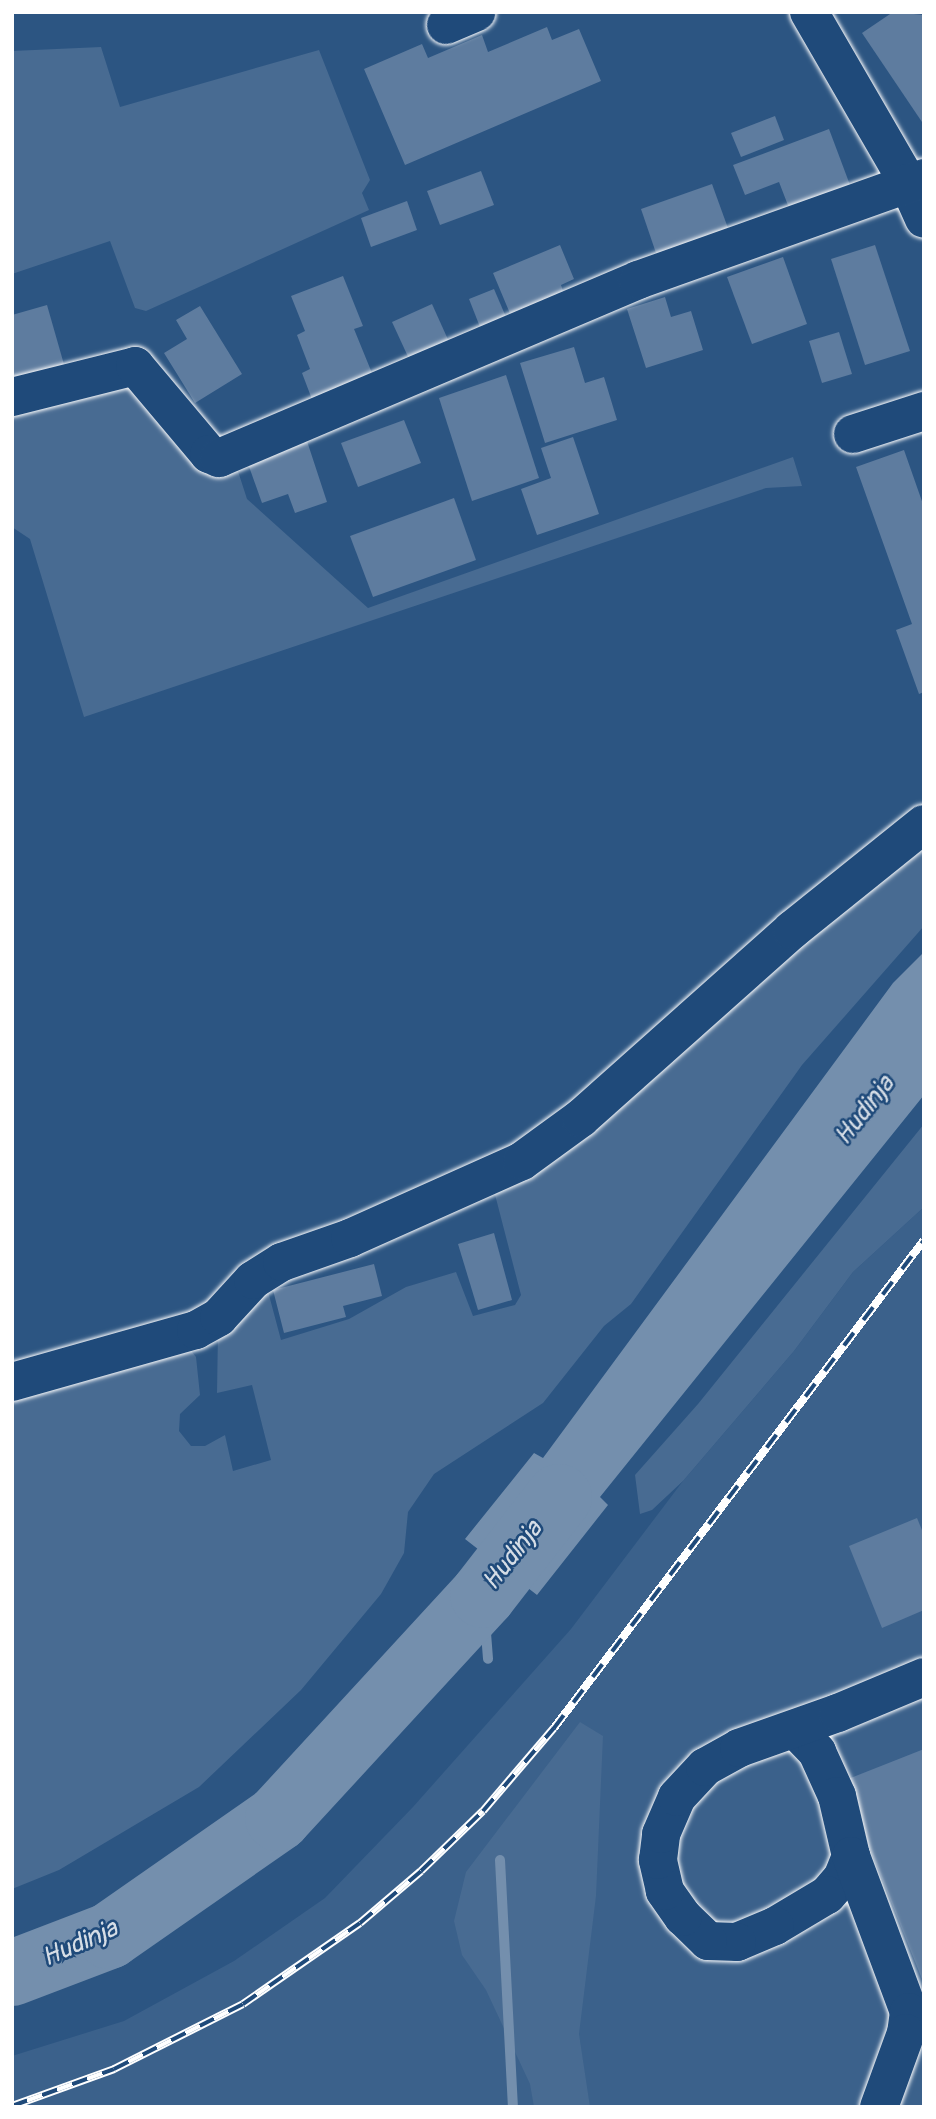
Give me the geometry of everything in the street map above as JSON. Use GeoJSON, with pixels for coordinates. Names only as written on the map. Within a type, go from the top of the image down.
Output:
{"type":"FeatureCollection","features":[{"type":"Feature","properties":{"kind":"street"},"geometry":{"type":"LineString","coordinates":[[809,12],[916,181],[924,219]]}},
{"type":"Feature","properties":{"kind":"street"},"geometry":{"type":"LineString","coordinates":[[12,397],[135,366],[209,454],[219,458],[638,280],[916,181]]}},
{"type":"Feature","properties":{"kind":"street"},"geometry":{"type":"LineString","coordinates":[[853,434],[924,411]]}},
{"type":"Feature","properties":{"kind":"street"},"geometry":{"type":"LineString","coordinates":[[12,1382],[196,1331],[219,1317],[253,1280],[282,1262],[349,1238],[522,1161],[581,1118],[792,930],[924,824]]}},
{"type":"Feature","properties":{"kind":"street"},"geometry":{"type":"LineString","coordinates":[[851,1856],[842,1878],[827,1895],[775,1926],[737,1942],[708,1941],[683,1917],[666,1891],[659,1860],[661,1834],[677,1797],[705,1768],[739,1748],[795,1729],[924,1677]]}},
{"type":"Feature","properties":{"kind":"street"},"geometry":{"type":"LineString","coordinates":[[795,1729],[817,1752],[832,1785],[851,1856],[909,2012],[906,2034],[879,2107]]}},
{"type":"Feature","properties":{"kind":"shaded area"},"geometry":{"type":"Polygon","coordinates":[[[101,47],[120,107],[319,50],[370,180],[362,193],[369,210],[146,311],[135,308],[110,241],[12,274],[12,51],[101,47]]]}},
{"type":"Feature","properties":{"kind":"shaded area"},"geometry":{"type":"Polygon","coordinates":[[[127,379],[236,465],[247,499],[368,608],[793,457],[802,486],[766,488],[84,717],[30,539],[12,527],[12,409],[127,379]]]}},
{"type":"Feature","properties":{"kind":"shaded area"},"geometry":{"type":"Polygon","coordinates":[[[924,837],[924,926],[802,1065],[631,1304],[604,1326],[543,1403],[434,1474],[408,1512],[404,1553],[381,1594],[301,1690],[199,1787],[59,1870],[12,1889],[12,1396],[186,1344],[196,1357],[200,1395],[180,1414],[179,1431],[191,1446],[205,1446],[225,1435],[233,1471],[271,1460],[252,1385],[217,1393],[218,1331],[265,1280],[281,1340],[349,1319],[406,1287],[456,1272],[473,1316],[515,1305],[521,1295],[492,1183],[924,837]]]}},
{"type":"Feature","properties":{"kind":"shaded area"},"geometry":{"type":"Polygon","coordinates":[[[924,1124],[924,1207],[853,1272],[794,1351],[683,1481],[652,1510],[640,1514],[635,1475],[698,1404],[924,1124]]]}},
{"type":"Feature","properties":{"kind":"shaded area"},"geometry":{"type":"Polygon","coordinates":[[[924,1207],[924,2107],[12,2107],[12,2056],[124,2021],[234,1961],[325,1898],[413,1807],[571,1629],[683,1481],[794,1351],[853,1272],[924,1207]]]}},
{"type":"Feature","properties":{"kind":"shaded area"},"geometry":{"type":"Polygon","coordinates":[[[580,1722],[603,1736],[596,1896],[579,2034],[590,2107],[534,2107],[530,2084],[486,1990],[462,1955],[454,1921],[466,1872],[580,1722]]]}},
{"type":"Feature","properties":{"kind":"water"},"geometry":{"type":"Polygon","coordinates":[[[924,952],[924,1095],[600,1497],[608,1505],[537,1595],[465,1539],[534,1453],[543,1458],[893,983],[924,952]]]}},
{"type":"Feature","properties":{"kind":"building"},"geometry":{"type":"Polygon","coordinates":[[[893,12],[924,15],[924,125],[862,33],[893,12]]]}},
{"type":"Feature","properties":{"kind":"building"},"geometry":{"type":"Polygon","coordinates":[[[547,27],[552,40],[579,29],[601,81],[405,165],[364,69],[422,44],[428,58],[482,35],[488,52],[547,27]]]}},
{"type":"Feature","properties":{"kind":"building"},"geometry":{"type":"Polygon","coordinates":[[[775,116],[784,140],[741,157],[731,133],[775,116]]]}},
{"type":"Feature","properties":{"kind":"building"},"geometry":{"type":"Polygon","coordinates":[[[829,129],[850,185],[789,208],[779,182],[745,195],[733,165],[829,129]]]}},
{"type":"Feature","properties":{"kind":"building"},"geometry":{"type":"Polygon","coordinates":[[[481,171],[494,205],[440,225],[427,191],[481,171]]]}},
{"type":"Feature","properties":{"kind":"building"},"geometry":{"type":"Polygon","coordinates":[[[712,184],[729,231],[657,256],[641,209],[712,184]]]}},
{"type":"Feature","properties":{"kind":"building"},"geometry":{"type":"Polygon","coordinates":[[[407,201],[417,230],[371,247],[361,218],[407,201]]]}},
{"type":"Feature","properties":{"kind":"building"},"geometry":{"type":"Polygon","coordinates":[[[560,245],[574,279],[561,285],[564,294],[511,316],[493,273],[560,245]]]}},
{"type":"Feature","properties":{"kind":"building"},"geometry":{"type":"Polygon","coordinates":[[[875,245],[910,351],[865,365],[831,259],[875,245]]]}},
{"type":"Feature","properties":{"kind":"building"},"geometry":{"type":"Polygon","coordinates":[[[783,257],[807,324],[752,344],[727,277],[783,257]]]}},
{"type":"Feature","properties":{"kind":"building"},"geometry":{"type":"Polygon","coordinates":[[[343,276],[363,326],[354,329],[374,378],[313,402],[302,373],[310,369],[297,335],[305,331],[291,296],[343,276]]]}},
{"type":"Feature","properties":{"kind":"building"},"geometry":{"type":"Polygon","coordinates":[[[494,289],[506,317],[480,327],[469,299],[494,289]]]}},
{"type":"Feature","properties":{"kind":"building"},"geometry":{"type":"Polygon","coordinates":[[[665,297],[671,317],[691,311],[703,350],[646,368],[627,309],[665,297]]]}},
{"type":"Feature","properties":{"kind":"building"},"geometry":{"type":"Polygon","coordinates":[[[432,304],[450,344],[410,361],[392,322],[432,304]]]}},
{"type":"Feature","properties":{"kind":"building"},"geometry":{"type":"Polygon","coordinates":[[[47,305],[65,368],[12,384],[12,315],[47,305]]]}},
{"type":"Feature","properties":{"kind":"building"},"geometry":{"type":"Polygon","coordinates":[[[200,306],[242,374],[195,403],[164,353],[187,339],[176,320],[200,306]]]}},
{"type":"Feature","properties":{"kind":"building"},"geometry":{"type":"Polygon","coordinates":[[[839,332],[852,374],[822,383],[809,341],[839,332]]]}},
{"type":"Feature","properties":{"kind":"building"},"geometry":{"type":"Polygon","coordinates":[[[574,347],[585,383],[604,377],[617,420],[545,443],[520,363],[574,347]]]}},
{"type":"Feature","properties":{"kind":"building"},"geometry":{"type":"Polygon","coordinates":[[[506,375],[539,478],[472,501],[439,398],[506,375]]]}},
{"type":"Feature","properties":{"kind":"building"},"geometry":{"type":"Polygon","coordinates":[[[404,420],[421,463],[358,487],[341,443],[404,420]]]}},
{"type":"Feature","properties":{"kind":"building"},"geometry":{"type":"Polygon","coordinates":[[[573,437],[599,514],[537,535],[521,489],[551,478],[541,448],[573,437]]]}},
{"type":"Feature","properties":{"kind":"building"},"geometry":{"type":"Polygon","coordinates":[[[306,438],[327,502],[295,513],[288,494],[262,503],[246,458],[306,438]]]}},
{"type":"Feature","properties":{"kind":"building"},"geometry":{"type":"Polygon","coordinates":[[[904,450],[924,507],[924,692],[919,694],[896,630],[912,624],[856,467],[904,450]]]}},
{"type":"Feature","properties":{"kind":"building"},"geometry":{"type":"Polygon","coordinates":[[[454,498],[476,560],[373,597],[350,536],[454,498]]]}},
{"type":"Feature","properties":{"kind":"building"},"geometry":{"type":"Polygon","coordinates":[[[494,1233],[512,1300],[478,1310],[458,1244],[494,1233]]]}},
{"type":"Feature","properties":{"kind":"building"},"geometry":{"type":"Polygon","coordinates":[[[374,1264],[382,1296],[343,1306],[346,1317],[284,1333],[273,1290],[374,1264]]]}},
{"type":"Feature","properties":{"kind":"building"},"geometry":{"type":"Polygon","coordinates":[[[917,1518],[924,1535],[924,1610],[882,1628],[849,1546],[917,1518]]]}},
{"type":"Feature","properties":{"kind":"building"},"geometry":{"type":"Polygon","coordinates":[[[924,1749],[924,1984],[843,1781],[924,1749]]]}},
{"type":"Feature","properties":{"kind":"waterway","name":"Hudinja"},"geometry":{"type":"LineString","coordinates":[[12,1973],[109,1936],[278,1818],[483,1595],[559,1497]]}},
{"type":"Feature","properties":{"kind":"waterway"},"geometry":{"type":"LineString","coordinates":[[483,1595],[488,1659]]}},
{"type":"Feature","properties":{"kind":"waterway"},"geometry":{"type":"LineString","coordinates":[[500,1860],[513,2107]]}},
{"type":"Feature","properties":{"kind":"railway"},"geometry":{"type":"LineString","coordinates":[[12,2106],[114,2069],[243,2004],[360,1923],[421,1871],[483,1811],[554,1728],[924,1240]]}}]}
